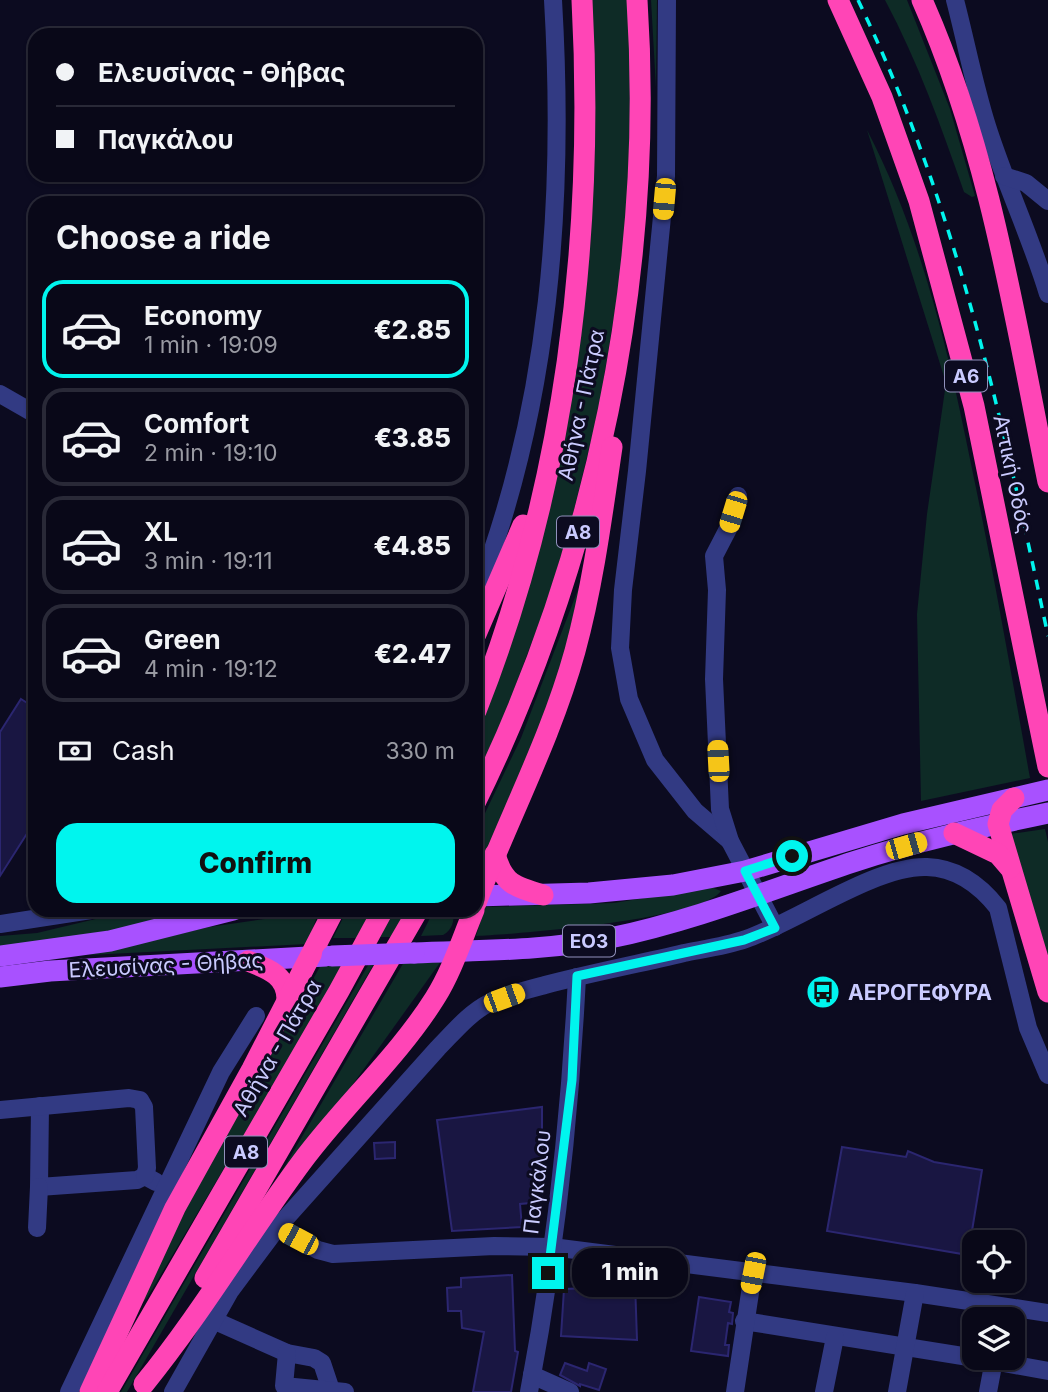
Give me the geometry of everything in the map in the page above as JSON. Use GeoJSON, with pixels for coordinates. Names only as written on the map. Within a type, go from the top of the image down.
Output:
{"type":"FeatureCollection","features":[{"type":"Feature","properties":{"kind":"highway","name":"Αθήνα - Πάτρα"},"geometry":{"type":"LineString","coordinates":[[483,691],[516,596],[551,455],[568,365],[581,246],[586,138],[582,0]]}},
{"type":"Feature","properties":{"kind":"highway","name":"Αθήνα - Πάτρα"},"geometry":{"type":"LineString","coordinates":[[483,784],[529,676],[576,538],[607,415],[634,250],[640,136],[637,0]]}},
{"type":"Feature","properties":{"kind":"highway","name":"Αττική Οδός"},"geometry":{"type":"LineString","coordinates":[[838,0],[882,97],[919,201],[974,406],[1048,767]]}},
{"type":"Feature","properties":{"kind":"highway","name":"Αττική Οδός"},"geometry":{"type":"LineString","coordinates":[[922,0],[953,79],[980,163],[1011,296],[1048,482]]}},
{"type":"Feature","properties":{"kind":"highway"},"geometry":{"type":"LineString","coordinates":[[483,884],[548,728],[575,650],[603,505],[624,371],[634,250]]}},
{"type":"Feature","properties":{"kind":"highway"},"geometry":{"type":"LineString","coordinates":[[483,619],[551,455]]}},
{"type":"Feature","properties":{"kind":"highway"},"geometry":{"type":"LineString","coordinates":[[1014,797],[1005,805],[998,824],[1048,992]]}},
{"type":"Feature","properties":{"kind":"highway"},"geometry":{"type":"LineString","coordinates":[[954,833],[998,853],[1010,868]]}},
{"type":"Feature","properties":{"kind":"highway"},"geometry":{"type":"LineString","coordinates":[[495,854],[499,870],[508,881],[520,889],[542,895]]}},
{"type":"Feature","properties":{"kind":"highway"},"geometry":{"type":"LineString","coordinates":[[90,1392],[175,1208],[287,1001],[321,956],[332,917]]}},
{"type":"Feature","properties":{"kind":"highway","name":"Αθήνα - Πάτρα"},"geometry":{"type":"LineString","coordinates":[[107,1392],[379,917]]}},
{"type":"Feature","properties":{"kind":"highway","name":"Α8"},"geometry":{"type":"LineString","coordinates":[[141,1388],[414,917]]}},
{"type":"Feature","properties":{"kind":"highway"},"geometry":{"type":"LineString","coordinates":[[141,1388],[181,1338],[256,1224],[303,1159],[436,997],[470,917]]}},
{"type":"Feature","properties":{"kind":"highway"},"geometry":{"type":"LineString","coordinates":[[248,961],[277,975],[284,983],[287,1001]]}},
{"type":"Feature","properties":{"kind":"main road","name":"ΕΟ3"},"geometry":{"type":"LineString","coordinates":[[483,901],[628,891],[745,871],[903,824],[1048,790]]}},
{"type":"Feature","properties":{"kind":"main road","name":"ΕΟ3"},"geometry":{"type":"LineString","coordinates":[[321,956],[523,949],[609,938],[695,917],[853,862],[954,833],[1048,813]]}},
{"type":"Feature","properties":{"kind":"main road","name":"Ελευσίνας - Θήβας"},"geometry":{"type":"LineString","coordinates":[[0,956],[110,941],[205,917]]}},
{"type":"Feature","properties":{"kind":"main road","name":"Ελευσίνας - Θήβας"},"geometry":{"type":"LineString","coordinates":[[0,976],[321,956]]}},
{"type":"Feature","properties":{"kind":"street"},"geometry":{"type":"LineString","coordinates":[[483,578],[496,544],[520,460],[545,321],[556,168],[553,0]]}},
{"type":"Feature","properties":{"kind":"street"},"geometry":{"type":"LineString","coordinates":[[667,0],[666,176],[623,590],[620,648],[629,699],[655,760],[695,811],[730,841]]}},
{"type":"Feature","properties":{"kind":"street"},"geometry":{"type":"LineString","coordinates":[[955,0],[971,75],[1004,176],[1032,243],[1048,294]]}},
{"type":"Feature","properties":{"kind":"street"},"geometry":{"type":"LineString","coordinates":[[1004,176],[1026,183],[1048,201]]}},
{"type":"Feature","properties":{"kind":"street"},"geometry":{"type":"LineString","coordinates":[[0,394],[28,410]]}},
{"type":"Feature","properties":{"kind":"street"},"geometry":{"type":"LineString","coordinates":[[738,496],[729,527],[714,556],[717,590],[715,679],[720,809],[730,841],[775,928]]}},
{"type":"Feature","properties":{"kind":"street"},"geometry":{"type":"LineString","coordinates":[[173,1392],[230,1291],[277,1228],[438,1048],[488,1003],[577,976],[744,940],[775,928],[870,881],[906,869],[927,867],[950,871],[969,880],[986,892],[998,908],[1028,1028],[1048,1075]]}},
{"type":"Feature","properties":{"kind":"street"},"geometry":{"type":"LineString","coordinates":[[0,924],[46,917]]}},
{"type":"Feature","properties":{"kind":"street","name":"Παγκάλου"},"geometry":{"type":"LineString","coordinates":[[530,1383],[552,1247],[572,1080],[577,976]]}},
{"type":"Feature","properties":{"kind":"street"},"geometry":{"type":"LineString","coordinates":[[69,1392],[221,1072],[256,1016]]}},
{"type":"Feature","properties":{"kind":"street"},"geometry":{"type":"LineString","coordinates":[[0,1110],[129,1098],[140,1100],[144,1107],[147,1168],[145,1176],[137,1180],[39,1187]]}},
{"type":"Feature","properties":{"kind":"street"},"geometry":{"type":"LineString","coordinates":[[37,1228],[40,1106]]}},
{"type":"Feature","properties":{"kind":"street"},"geometry":{"type":"LineString","coordinates":[[145,1176],[167,1188]]}},
{"type":"Feature","properties":{"kind":"street"},"geometry":{"type":"LineString","coordinates":[[277,1228],[318,1250],[333,1254],[494,1246],[552,1247],[915,1293],[1048,1313]]}},
{"type":"Feature","properties":{"kind":"street"},"geometry":{"type":"LineString","coordinates":[[735,1392],[753,1273]]}},
{"type":"Feature","properties":{"kind":"street"},"geometry":{"type":"LineString","coordinates":[[897,1392],[915,1293]]}},
{"type":"Feature","properties":{"kind":"street"},"geometry":{"type":"LineString","coordinates":[[213,1320],[287,1353],[314,1358],[322,1363],[338,1391]]}},
{"type":"Feature","properties":{"kind":"street"},"geometry":{"type":"LineString","coordinates":[[744,1321],[962,1356]]}},
{"type":"Feature","properties":{"kind":"street"},"geometry":{"type":"LineString","coordinates":[[824,1392],[835,1337]]}},
{"type":"Feature","properties":{"kind":"street"},"geometry":{"type":"LineString","coordinates":[[287,1353],[284,1386],[338,1391]]}},
{"type":"Feature","properties":{"kind":"street"},"geometry":{"type":"LineString","coordinates":[[1025,1367],[1048,1371]]}},
{"type":"Feature","properties":{"kind":"street"},"geometry":{"type":"LineString","coordinates":[[984,1370],[988,1392]]}},
{"type":"Feature","properties":{"kind":"street"},"geometry":{"type":"LineString","coordinates":[[530,1383],[570,1392]]}},
{"type":"Feature","properties":{"kind":"green space"},"geometry":{"type":"Polygon","coordinates":[[[590,0],[628,0],[632,77],[625,250],[598,413],[568,534],[545,607],[483,764],[483,718],[577,365],[590,246],[595,136],[590,0]]]}},
{"type":"Feature","properties":{"kind":"green space"},"geometry":{"type":"Polygon","coordinates":[[[651,0],[657,0],[656,88],[651,0]]]}},
{"type":"Feature","properties":{"kind":"green space"},"geometry":{"type":"Polygon","coordinates":[[[885,0],[907,0],[950,109],[975,196],[964,192],[938,119],[885,0]]]}},
{"type":"Feature","properties":{"kind":"green space"},"geometry":{"type":"Polygon","coordinates":[[[867,130],[886,169],[918,251],[942,335],[979,503],[1030,778],[921,801],[917,614],[927,514],[946,383],[867,130]]]}},
{"type":"Feature","properties":{"kind":"green space"},"geometry":{"type":"Polygon","coordinates":[[[582,579],[555,692],[483,862],[483,817],[521,738],[582,579]]]}},
{"type":"Feature","properties":{"kind":"green space"},"geometry":{"type":"Polygon","coordinates":[[[1045,829],[1048,842],[1048,956],[1010,834],[1045,829]]]}},
{"type":"Feature","properties":{"kind":"green space"},"geometry":{"type":"Polygon","coordinates":[[[711,887],[721,891],[706,901],[680,910],[645,917],[566,929],[476,936],[485,907],[614,903],[711,887]]]}},
{"type":"Feature","properties":{"kind":"green space"},"geometry":{"type":"Polygon","coordinates":[[[104,917],[180,917],[162,923],[0,947],[0,936],[37,933],[104,917]]]}},
{"type":"Feature","properties":{"kind":"green space"},"geometry":{"type":"Polygon","coordinates":[[[278,917],[317,917],[307,944],[89,955],[209,927],[278,917]]]}},
{"type":"Feature","properties":{"kind":"green space"},"geometry":{"type":"Polygon","coordinates":[[[344,917],[372,917],[360,938],[333,938],[344,917]]]}},
{"type":"Feature","properties":{"kind":"green space"},"geometry":{"type":"Polygon","coordinates":[[[389,917],[404,917],[393,937],[378,937],[389,917]]]}},
{"type":"Feature","properties":{"kind":"green space"},"geometry":{"type":"Polygon","coordinates":[[[430,917],[453,917],[451,928],[443,935],[421,936],[430,917]]]}},
{"type":"Feature","properties":{"kind":"green space"},"geometry":{"type":"Polygon","coordinates":[[[444,957],[333,1112],[275,1183],[404,962],[444,957]]]}},
{"type":"Feature","properties":{"kind":"green space"},"geometry":{"type":"Polygon","coordinates":[[[370,962],[375,962],[127,1392],[121,1392],[370,962]]]}},
{"type":"Feature","properties":{"kind":"green space"},"geometry":{"type":"Polygon","coordinates":[[[322,963],[346,963],[141,1304],[184,1210],[322,963]]]}},
{"type":"Feature","properties":{"kind":"building"},"geometry":{"type":"Polygon","coordinates":[[[21,699],[28,704],[28,832],[0,876],[0,732],[21,699]]]}},
{"type":"Feature","properties":{"kind":"building"},"geometry":{"type":"Polygon","coordinates":[[[542,1107],[542,1202],[520,1204],[522,1227],[452,1231],[437,1120],[542,1107]]]}},
{"type":"Feature","properties":{"kind":"building"},"geometry":{"type":"Polygon","coordinates":[[[395,1142],[395,1158],[375,1159],[374,1143],[395,1142]]]}},
{"type":"Feature","properties":{"kind":"building"},"geometry":{"type":"Polygon","coordinates":[[[842,1147],[906,1157],[908,1151],[934,1162],[982,1170],[972,1230],[962,1230],[962,1254],[827,1231],[842,1147]]]}},
{"type":"Feature","properties":{"kind":"building"},"geometry":{"type":"Polygon","coordinates":[[[512,1275],[515,1351],[518,1352],[511,1392],[473,1392],[484,1332],[462,1328],[461,1311],[448,1311],[447,1288],[461,1287],[461,1278],[512,1275]]]}},
{"type":"Feature","properties":{"kind":"building"},"geometry":{"type":"Polygon","coordinates":[[[635,1282],[637,1340],[561,1336],[564,1289],[589,1288],[589,1284],[635,1282]]]}},
{"type":"Feature","properties":{"kind":"building"},"geometry":{"type":"Polygon","coordinates":[[[699,1297],[731,1302],[729,1312],[733,1313],[732,1324],[728,1323],[725,1345],[729,1345],[728,1356],[691,1351],[699,1297]]]}},
{"type":"Feature","properties":{"kind":"building"},"geometry":{"type":"Polygon","coordinates":[[[565,1363],[587,1371],[589,1363],[606,1369],[599,1390],[580,1386],[560,1375],[565,1363]]]}},
{"type":"Feature","properties":{"kind":"railway"},"geometry":{"type":"LineString","coordinates":[[858,0],[892,76],[949,232],[1013,473],[1048,636]]}},
{"type":"Feature","properties":{"kind":"place","name":"ΑΕΡΟΓΕΦΥΡΑ"},"geometry":{"type":"Point","coordinates":[823,992]}},
{"type":"Feature","properties":{"kind":"route"},"geometry":{"type":"LineString","coordinates":[[548,1273],[572,1080],[577,976],[744,940],[775,928],[745,871],[792,856]]}}]}
